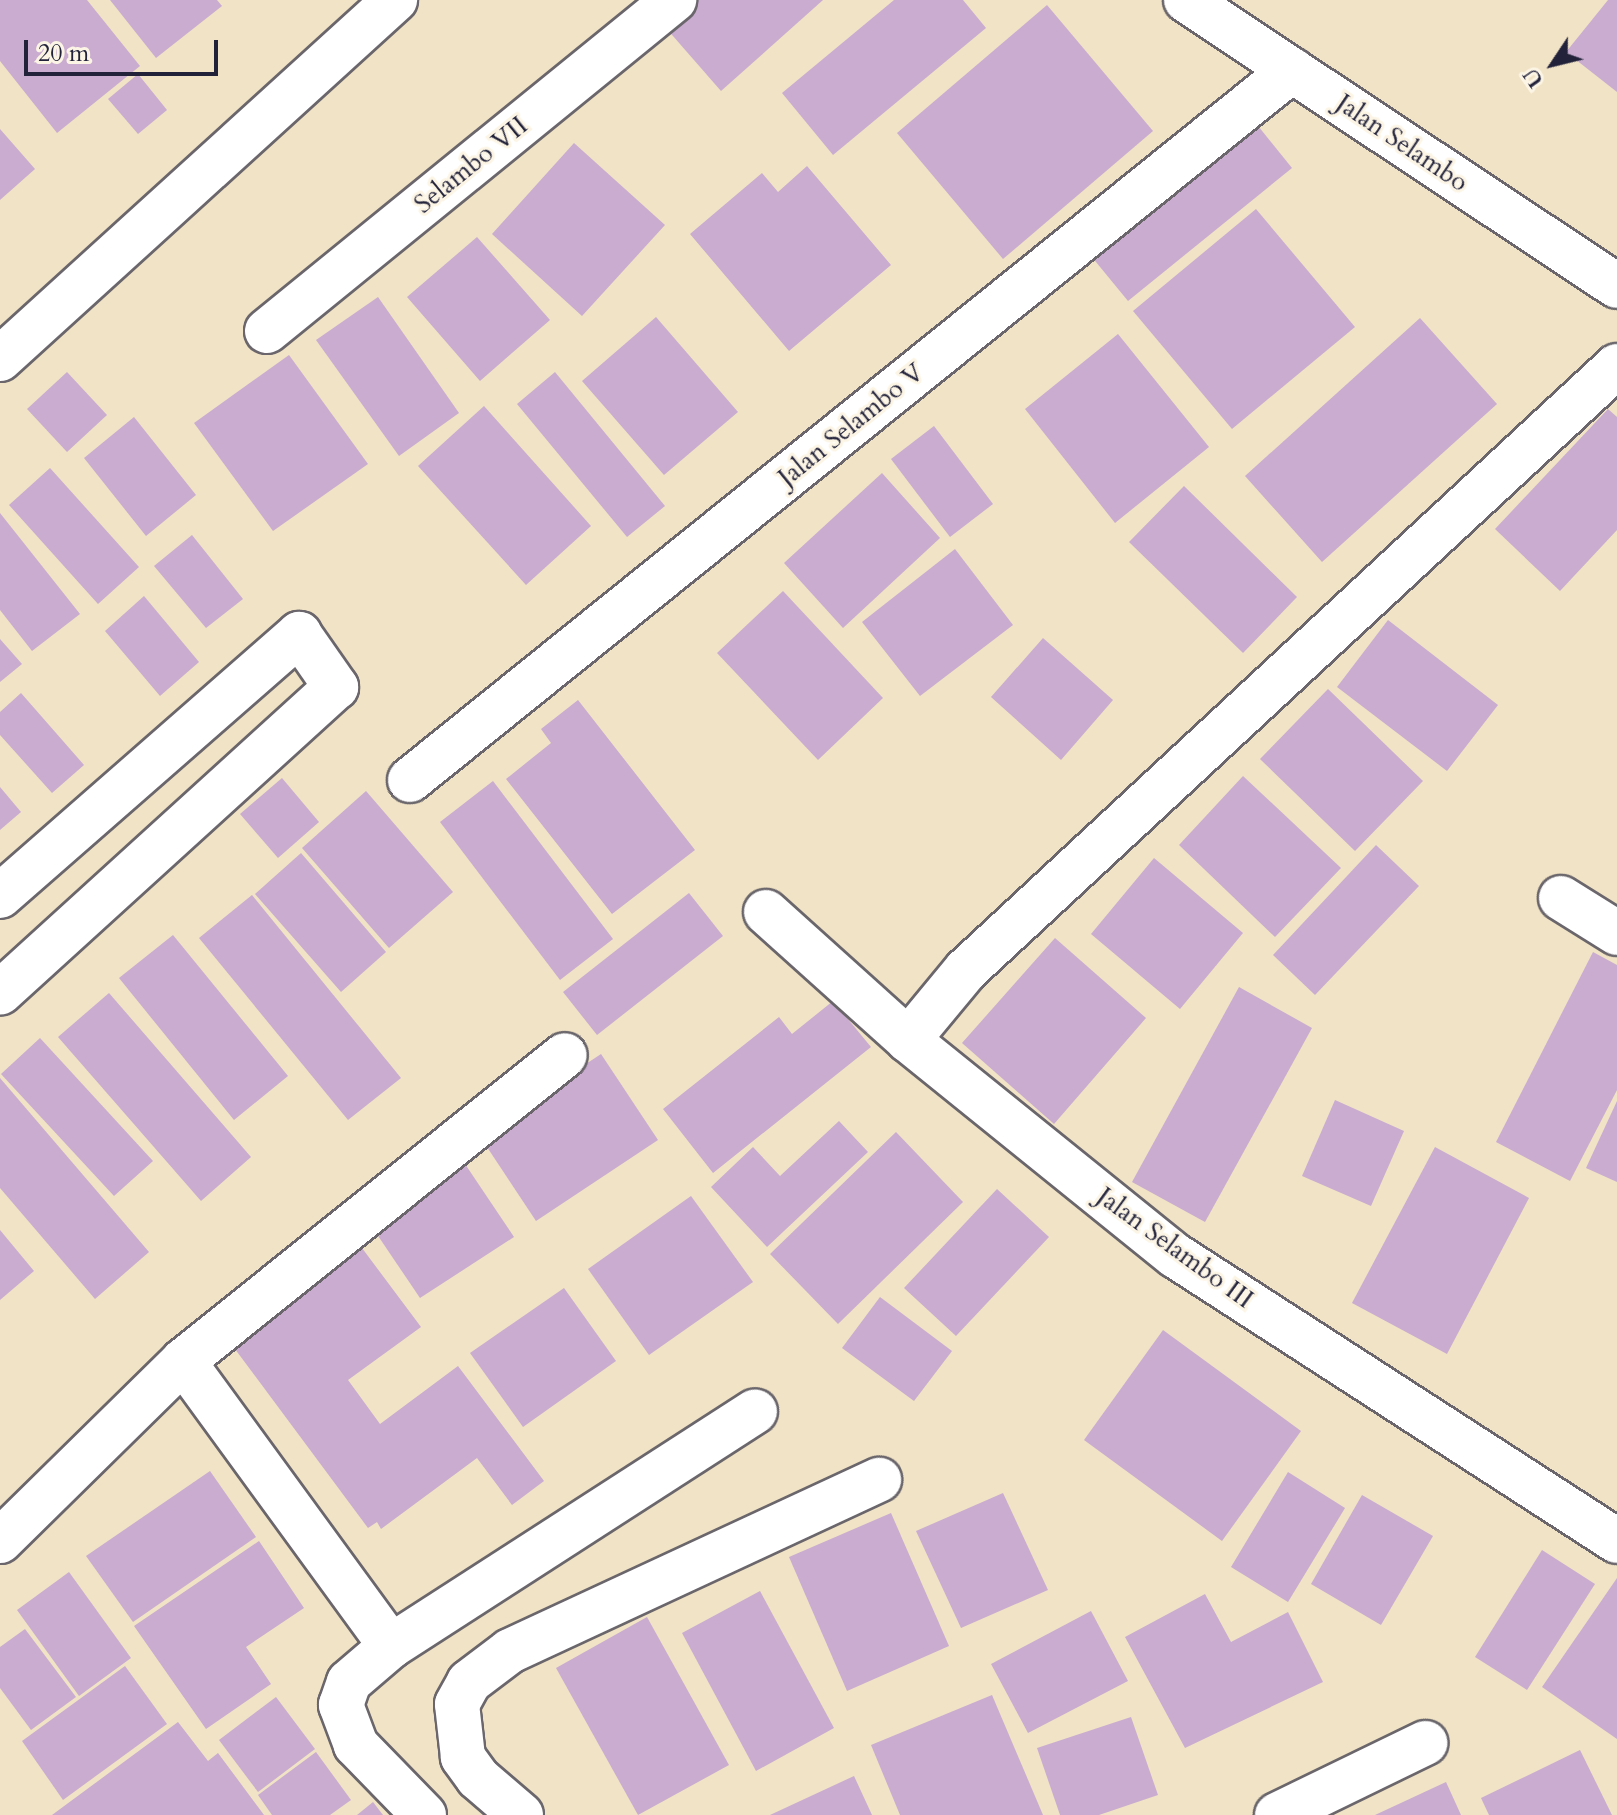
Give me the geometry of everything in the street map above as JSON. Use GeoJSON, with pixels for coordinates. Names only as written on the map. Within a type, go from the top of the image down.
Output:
{"type":"FeatureCollection","features":[{"type":"Feature","properties":{"kind":"street"},"geometry":{"type":"LineString","coordinates":[[0,359],[395,0]]}},
{"type":"Feature","properties":{"kind":"street","name":"Selambo VII"},"geometry":{"type":"LineString","coordinates":[[267,331],[674,0]]}},
{"type":"Feature","properties":{"kind":"street","name":"Jalan Selambo"},"geometry":{"type":"LineString","coordinates":[[1186,0],[1617,286]]}},
{"type":"Feature","properties":{"kind":"street","name":"Jalan Selambo V"},"geometry":{"type":"LineString","coordinates":[[410,780],[1292,70]]}},
{"type":"Feature","properties":{"kind":"street"},"geometry":{"type":"LineString","coordinates":[[908,1040],[966,970],[1617,366]]}},
{"type":"Feature","properties":{"kind":"street"},"geometry":{"type":"LineString","coordinates":[[0,896],[299,634],[336,687],[0,993]]}},
{"type":"Feature","properties":{"kind":"street"},"geometry":{"type":"LineString","coordinates":[[1561,898],[1617,933]]}},
{"type":"Feature","properties":{"kind":"street","name":"Jalan Selambo III"},"geometry":{"type":"LineString","coordinates":[[766,912],[908,1040],[1176,1256],[1617,1541]]}},
{"type":"Feature","properties":{"kind":"street"},"geometry":{"type":"LineString","coordinates":[[0,1541],[183,1361],[565,1055]]}},
{"type":"Feature","properties":{"kind":"street"},"geometry":{"type":"LineString","coordinates":[[183,1361],[391,1646]]}},
{"type":"Feature","properties":{"kind":"street"},"geometry":{"type":"LineString","coordinates":[[424,1815],[356,1745],[341,1705],[349,1682],[391,1646],[755,1411]]}},
{"type":"Feature","properties":{"kind":"street"},"geometry":{"type":"LineString","coordinates":[[521,1815],[478,1778],[463,1757],[457,1704],[469,1682],[510,1651],[879,1480]]}},
{"type":"Feature","properties":{"kind":"street"},"geometry":{"type":"LineString","coordinates":[[1277,1815],[1425,1743]]}},
{"type":"Feature","properties":{"kind":"building"},"geometry":{"type":"Polygon","coordinates":[[[0,0],[87,0],[140,66],[57,133],[0,61],[0,0]]]}},
{"type":"Feature","properties":{"kind":"building"},"geometry":{"type":"Polygon","coordinates":[[[110,0],[217,0],[222,6],[156,58],[110,0]]]}},
{"type":"Feature","properties":{"kind":"building"},"geometry":{"type":"Polygon","coordinates":[[[697,0],[823,0],[721,91],[666,28],[697,0]]]}},
{"type":"Feature","properties":{"kind":"building"},"geometry":{"type":"Polygon","coordinates":[[[894,0],[963,0],[986,28],[833,155],[782,93],[894,0]]]}},
{"type":"Feature","properties":{"kind":"building"},"geometry":{"type":"Polygon","coordinates":[[[1608,0],[1617,0],[1617,92],[1566,52],[1608,0]]]}},
{"type":"Feature","properties":{"kind":"building"},"geometry":{"type":"Polygon","coordinates":[[[1047,5],[1153,131],[1003,259],[897,133],[1047,5]]]}},
{"type":"Feature","properties":{"kind":"building"},"geometry":{"type":"Polygon","coordinates":[[[138,74],[167,110],[138,134],[108,99],[138,74]]]}},
{"type":"Feature","properties":{"kind":"building"},"geometry":{"type":"Polygon","coordinates":[[[1246,111],[1292,168],[1128,301],[1082,245],[1246,111]]]}},
{"type":"Feature","properties":{"kind":"building"},"geometry":{"type":"Polygon","coordinates":[[[0,129],[35,169],[0,200],[0,129]]]}},
{"type":"Feature","properties":{"kind":"building"},"geometry":{"type":"Polygon","coordinates":[[[574,143],[665,225],[582,316],[492,234],[574,143]]]}},
{"type":"Feature","properties":{"kind":"building"},"geometry":{"type":"Polygon","coordinates":[[[807,166],[891,265],[789,351],[690,234],[762,173],[778,192],[807,166]]]}},
{"type":"Feature","properties":{"kind":"building"},"geometry":{"type":"Polygon","coordinates":[[[1256,209],[1355,327],[1232,429],[1133,311],[1256,209]]]}},
{"type":"Feature","properties":{"kind":"building"},"geometry":{"type":"Polygon","coordinates":[[[477,237],[550,320],[480,381],[407,297],[477,237]]]}},
{"type":"Feature","properties":{"kind":"building"},"geometry":{"type":"Polygon","coordinates":[[[378,297],[459,413],[399,456],[316,340],[378,297]]]}},
{"type":"Feature","properties":{"kind":"building"},"geometry":{"type":"Polygon","coordinates":[[[656,317],[738,412],[664,475],[582,381],[656,317]]]}},
{"type":"Feature","properties":{"kind":"building"},"geometry":{"type":"Polygon","coordinates":[[[1420,318],[1497,404],[1322,562],[1245,476],[1420,318]]]}},
{"type":"Feature","properties":{"kind":"building"},"geometry":{"type":"Polygon","coordinates":[[[1118,334],[1209,447],[1115,523],[1025,409],[1118,334]]]}},
{"type":"Feature","properties":{"kind":"building"},"geometry":{"type":"Polygon","coordinates":[[[289,355],[368,464],[273,531],[194,423],[289,355]]]}},
{"type":"Feature","properties":{"kind":"building"},"geometry":{"type":"Polygon","coordinates":[[[67,372],[107,415],[67,452],[27,409],[67,372]]]}},
{"type":"Feature","properties":{"kind":"building"},"geometry":{"type":"Polygon","coordinates":[[[555,372],[665,506],[627,537],[517,404],[555,372]]]}},
{"type":"Feature","properties":{"kind":"building"},"geometry":{"type":"Polygon","coordinates":[[[484,406],[591,526],[526,585],[418,466],[484,406]]]}},
{"type":"Feature","properties":{"kind":"building"},"geometry":{"type":"Polygon","coordinates":[[[1608,409],[1617,417],[1617,530],[1560,591],[1495,529],[1608,409]]]}},
{"type":"Feature","properties":{"kind":"building"},"geometry":{"type":"Polygon","coordinates":[[[134,417],[196,495],[146,536],[84,458],[134,417]]]}},
{"type":"Feature","properties":{"kind":"building"},"geometry":{"type":"Polygon","coordinates":[[[934,426],[993,504],[950,537],[891,459],[934,426]]]}},
{"type":"Feature","properties":{"kind":"building"},"geometry":{"type":"Polygon","coordinates":[[[50,468],[139,567],[98,604],[9,505],[50,468]]]}},
{"type":"Feature","properties":{"kind":"building"},"geometry":{"type":"Polygon","coordinates":[[[882,473],[940,538],[843,628],[784,563],[882,473]]]}},
{"type":"Feature","properties":{"kind":"building"},"geometry":{"type":"Polygon","coordinates":[[[1184,486],[1297,597],[1243,653],[1129,542],[1184,486]]]}},
{"type":"Feature","properties":{"kind":"building"},"geometry":{"type":"Polygon","coordinates":[[[0,513],[80,614],[32,651],[0,610],[0,513]]]}},
{"type":"Feature","properties":{"kind":"building"},"geometry":{"type":"Polygon","coordinates":[[[192,535],[243,599],[206,628],[154,566],[192,535]]]}},
{"type":"Feature","properties":{"kind":"building"},"geometry":{"type":"Polygon","coordinates":[[[955,549],[1013,625],[920,696],[862,622],[955,549]]]}},
{"type":"Feature","properties":{"kind":"building"},"geometry":{"type":"Polygon","coordinates":[[[783,591],[883,698],[818,760],[717,653],[783,591]]]}},
{"type":"Feature","properties":{"kind":"building"},"geometry":{"type":"Polygon","coordinates":[[[144,596],[199,662],[160,696],[105,631],[144,596]]]}},
{"type":"Feature","properties":{"kind":"building"},"geometry":{"type":"Polygon","coordinates":[[[1388,620],[1498,705],[1447,771],[1337,687],[1388,620]]]}},
{"type":"Feature","properties":{"kind":"building"},"geometry":{"type":"Polygon","coordinates":[[[1043,638],[1113,700],[1061,760],[991,697],[1043,638]]]}},
{"type":"Feature","properties":{"kind":"building"},"geometry":{"type":"Polygon","coordinates":[[[0,639],[22,664],[0,682],[0,639]]]}},
{"type":"Feature","properties":{"kind":"building"},"geometry":{"type":"Polygon","coordinates":[[[1328,689],[1423,781],[1355,851],[1260,759],[1328,689]]]}},
{"type":"Feature","properties":{"kind":"building"},"geometry":{"type":"Polygon","coordinates":[[[21,693],[84,765],[52,793],[0,735],[0,712],[21,693]]]}},
{"type":"Feature","properties":{"kind":"building"},"geometry":{"type":"Polygon","coordinates":[[[578,700],[695,850],[612,914],[506,779],[551,743],[541,729],[578,700]]]}},
{"type":"Feature","properties":{"kind":"building"},"geometry":{"type":"Polygon","coordinates":[[[1243,776],[1341,868],[1275,937],[1179,845],[1243,776]]]}},
{"type":"Feature","properties":{"kind":"building"},"geometry":{"type":"Polygon","coordinates":[[[282,778],[319,822],[278,858],[240,814],[282,778]]]}},
{"type":"Feature","properties":{"kind":"building"},"geometry":{"type":"Polygon","coordinates":[[[493,781],[613,939],[560,980],[440,822],[493,781]]]}},
{"type":"Feature","properties":{"kind":"building"},"geometry":{"type":"Polygon","coordinates":[[[0,787],[21,812],[0,830],[0,787]]]}},
{"type":"Feature","properties":{"kind":"building"},"geometry":{"type":"Polygon","coordinates":[[[366,791],[453,892],[389,948],[302,848],[366,791]]]}},
{"type":"Feature","properties":{"kind":"building"},"geometry":{"type":"Polygon","coordinates":[[[1376,845],[1419,886],[1315,995],[1273,955],[1376,845]]]}},
{"type":"Feature","properties":{"kind":"building"},"geometry":{"type":"Polygon","coordinates":[[[301,853],[386,952],[341,992],[255,894],[301,853]]]}},
{"type":"Feature","properties":{"kind":"building"},"geometry":{"type":"Polygon","coordinates":[[[1154,858],[1243,933],[1180,1009],[1091,934],[1154,858]]]}},
{"type":"Feature","properties":{"kind":"building"},"geometry":{"type":"Polygon","coordinates":[[[689,893],[723,936],[597,1035],[563,992],[689,893]]]}},
{"type":"Feature","properties":{"kind":"building"},"geometry":{"type":"Polygon","coordinates":[[[252,895],[401,1078],[348,1120],[199,938],[252,895]]]}},
{"type":"Feature","properties":{"kind":"building"},"geometry":{"type":"Polygon","coordinates":[[[173,935],[288,1076],[234,1120],[119,978],[173,935]]]}},
{"type":"Feature","properties":{"kind":"building"},"geometry":{"type":"Polygon","coordinates":[[[1055,938],[1146,1018],[1054,1124],[962,1043],[1055,938]]]}},
{"type":"Feature","properties":{"kind":"building"},"geometry":{"type":"Polygon","coordinates":[[[1593,952],[1617,965],[1617,1090],[1570,1181],[1496,1142],[1593,952]]]}},
{"type":"Feature","properties":{"kind":"building"},"geometry":{"type":"Polygon","coordinates":[[[1239,987],[1312,1028],[1205,1222],[1132,1182],[1239,987]]]}},
{"type":"Feature","properties":{"kind":"building"},"geometry":{"type":"Polygon","coordinates":[[[109,993],[251,1157],[201,1201],[58,1037],[109,993]]]}},
{"type":"Feature","properties":{"kind":"building"},"geometry":{"type":"Polygon","coordinates":[[[833,1001],[871,1047],[713,1173],[663,1109],[779,1017],[792,1034],[833,1001]]]}},
{"type":"Feature","properties":{"kind":"building"},"geometry":{"type":"Polygon","coordinates":[[[40,1038],[153,1161],[114,1196],[1,1074],[40,1038]]]}},
{"type":"Feature","properties":{"kind":"building"},"geometry":{"type":"Polygon","coordinates":[[[601,1054],[658,1140],[536,1221],[479,1135],[601,1054]]]}},
{"type":"Feature","properties":{"kind":"building"},"geometry":{"type":"Polygon","coordinates":[[[0,1078],[149,1252],[95,1299],[0,1188],[0,1078]]]}},
{"type":"Feature","properties":{"kind":"building"},"geometry":{"type":"Polygon","coordinates":[[[1335,1100],[1404,1131],[1371,1206],[1302,1176],[1335,1100]]]}},
{"type":"Feature","properties":{"kind":"building"},"geometry":{"type":"Polygon","coordinates":[[[1617,1101],[1617,1182],[1586,1168],[1617,1101]]]}},
{"type":"Feature","properties":{"kind":"building"},"geometry":{"type":"Polygon","coordinates":[[[839,1121],[868,1152],[767,1247],[711,1187],[753,1147],[780,1176],[839,1121]]]}},
{"type":"Feature","properties":{"kind":"building"},"geometry":{"type":"Polygon","coordinates":[[[896,1132],[963,1202],[838,1324],[770,1254],[896,1132]]]}},
{"type":"Feature","properties":{"kind":"building"},"geometry":{"type":"Polygon","coordinates":[[[1435,1147],[1529,1198],[1447,1354],[1352,1303],[1435,1147]]]}},
{"type":"Feature","properties":{"kind":"building"},"geometry":{"type":"Polygon","coordinates":[[[463,1161],[514,1237],[420,1298],[370,1224],[463,1161]]]}},
{"type":"Feature","properties":{"kind":"building"},"geometry":{"type":"Polygon","coordinates":[[[997,1189],[1049,1237],[956,1336],[904,1288],[997,1189]]]}},
{"type":"Feature","properties":{"kind":"building"},"geometry":{"type":"Polygon","coordinates":[[[691,1196],[753,1282],[649,1355],[588,1269],[691,1196]]]}},
{"type":"Feature","properties":{"kind":"building"},"geometry":{"type":"Polygon","coordinates":[[[0,1230],[34,1271],[0,1300],[0,1230]]]}},
{"type":"Feature","properties":{"kind":"building"},"geometry":{"type":"Polygon","coordinates":[[[362,1248],[421,1327],[348,1380],[380,1424],[458,1366],[544,1481],[512,1505],[477,1458],[381,1529],[377,1522],[368,1528],[232,1345],[362,1248]]]}},
{"type":"Feature","properties":{"kind":"building"},"geometry":{"type":"Polygon","coordinates":[[[564,1288],[616,1361],[523,1427],[470,1353],[564,1288]]]}},
{"type":"Feature","properties":{"kind":"building"},"geometry":{"type":"Polygon","coordinates":[[[880,1297],[952,1351],[914,1401],[842,1348],[880,1297]]]}},
{"type":"Feature","properties":{"kind":"building"},"geometry":{"type":"Polygon","coordinates":[[[1163,1330],[1301,1431],[1222,1541],[1084,1440],[1163,1330]]]}},
{"type":"Feature","properties":{"kind":"building"},"geometry":{"type":"Polygon","coordinates":[[[210,1471],[256,1537],[133,1622],[86,1556],[210,1471]]]}},
{"type":"Feature","properties":{"kind":"building"},"geometry":{"type":"Polygon","coordinates":[[[1288,1472],[1345,1508],[1288,1602],[1231,1567],[1288,1472]]]}},
{"type":"Feature","properties":{"kind":"building"},"geometry":{"type":"Polygon","coordinates":[[[1003,1493],[1048,1590],[961,1628],[916,1531],[1003,1493]]]}},
{"type":"Feature","properties":{"kind":"building"},"geometry":{"type":"Polygon","coordinates":[[[1362,1495],[1433,1536],[1381,1625],[1311,1584],[1362,1495]]]}},
{"type":"Feature","properties":{"kind":"building"},"geometry":{"type":"Polygon","coordinates":[[[891,1513],[949,1646],[847,1691],[789,1557],[891,1513]]]}},
{"type":"Feature","properties":{"kind":"building"},"geometry":{"type":"Polygon","coordinates":[[[259,1541],[304,1608],[246,1647],[271,1684],[206,1729],[134,1626],[259,1541]]]}},
{"type":"Feature","properties":{"kind":"building"},"geometry":{"type":"Polygon","coordinates":[[[1542,1550],[1595,1584],[1527,1690],[1475,1657],[1542,1550]]]}},
{"type":"Feature","properties":{"kind":"building"},"geometry":{"type":"Polygon","coordinates":[[[69,1572],[131,1658],[79,1696],[17,1610],[69,1572]]]}},
{"type":"Feature","properties":{"kind":"building"},"geometry":{"type":"Polygon","coordinates":[[[1617,1578],[1617,1739],[1542,1687],[1617,1578]]]}},
{"type":"Feature","properties":{"kind":"building"},"geometry":{"type":"Polygon","coordinates":[[[760,1591],[834,1728],[756,1771],[682,1633],[760,1591]]]}},
{"type":"Feature","properties":{"kind":"building"},"geometry":{"type":"Polygon","coordinates":[[[1205,1594],[1231,1642],[1288,1612],[1323,1682],[1185,1748],[1125,1637],[1205,1594]]]}},
{"type":"Feature","properties":{"kind":"building"},"geometry":{"type":"Polygon","coordinates":[[[1091,1611],[1128,1681],[1028,1733],[991,1664],[1091,1611]]]}},
{"type":"Feature","properties":{"kind":"building"},"geometry":{"type":"Polygon","coordinates":[[[647,1617],[729,1765],[638,1815],[556,1668],[647,1617]]]}},
{"type":"Feature","properties":{"kind":"building"},"geometry":{"type":"Polygon","coordinates":[[[25,1629],[76,1697],[31,1730],[0,1688],[0,1647],[25,1629]]]}},
{"type":"Feature","properties":{"kind":"building"},"geometry":{"type":"Polygon","coordinates":[[[125,1666],[167,1724],[63,1800],[22,1741],[125,1666]]]}},
{"type":"Feature","properties":{"kind":"building"},"geometry":{"type":"Polygon","coordinates":[[[992,1695],[1043,1815],[900,1815],[871,1745],[992,1695]]]}},
{"type":"Feature","properties":{"kind":"building"},"geometry":{"type":"Polygon","coordinates":[[[276,1697],[315,1749],[258,1792],[219,1740],[276,1697]]]}},
{"type":"Feature","properties":{"kind":"building"},"geometry":{"type":"Polygon","coordinates":[[[1131,1717],[1158,1795],[1099,1815],[1060,1815],[1037,1748],[1131,1717]]]}},
{"type":"Feature","properties":{"kind":"building"},"geometry":{"type":"Polygon","coordinates":[[[178,1722],[208,1761],[218,1753],[264,1815],[52,1815],[178,1722]]]}},
{"type":"Feature","properties":{"kind":"building"},"geometry":{"type":"Polygon","coordinates":[[[1580,1750],[1612,1815],[1489,1815],[1481,1798],[1580,1750]]]}},
{"type":"Feature","properties":{"kind":"building"},"geometry":{"type":"Polygon","coordinates":[[[316,1752],[351,1800],[330,1815],[272,1815],[258,1795],[316,1752]]]}},
{"type":"Feature","properties":{"kind":"building"},"geometry":{"type":"Polygon","coordinates":[[[854,1776],[872,1815],[770,1815],[854,1776]]]}},
{"type":"Feature","properties":{"kind":"building"},"geometry":{"type":"Polygon","coordinates":[[[1446,1782],[1461,1815],[1375,1815],[1446,1782]]]}},
{"type":"Feature","properties":{"kind":"building"},"geometry":{"type":"Polygon","coordinates":[[[373,1802],[383,1815],[357,1815],[373,1802]]]}}]}
